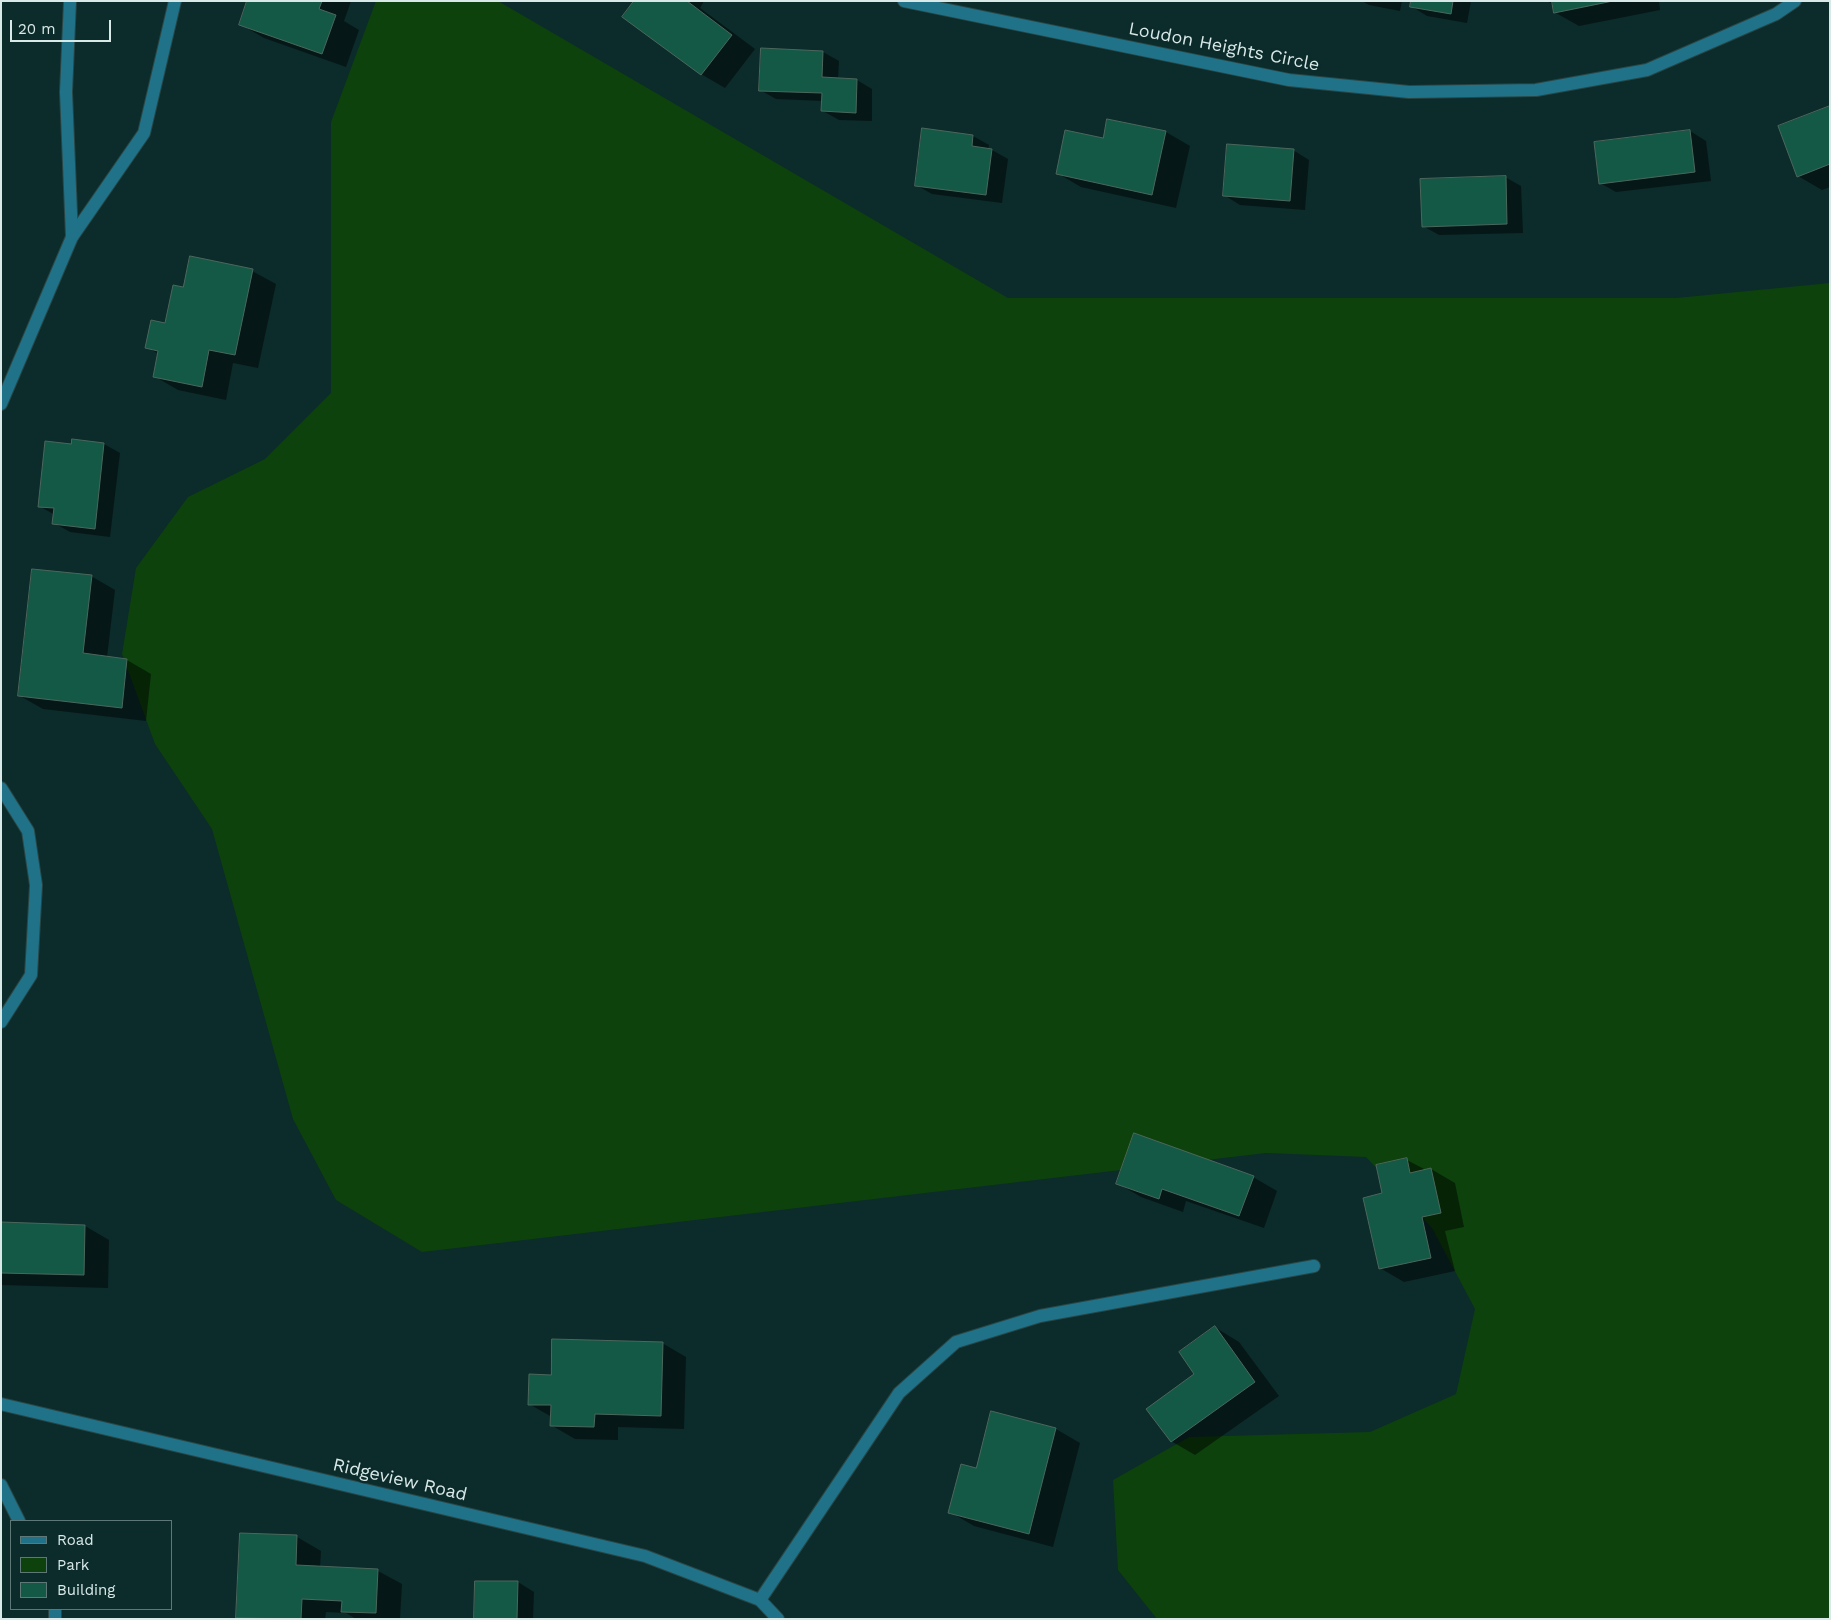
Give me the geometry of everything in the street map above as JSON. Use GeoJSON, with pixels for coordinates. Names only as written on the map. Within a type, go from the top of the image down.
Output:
{"type":"FeatureCollection","features":[{"type":"Feature","properties":{"kind":"street"},"geometry":{"type":"LineString","coordinates":[[70,1],[66,92],[72,237]]}},
{"type":"Feature","properties":{"kind":"street"},"geometry":{"type":"LineString","coordinates":[[1,404],[72,237],[144,133],[175,1]]}},
{"type":"Feature","properties":{"kind":"street","name":"Loudon Heights Circle"},"geometry":{"type":"LineString","coordinates":[[904,1],[1289,80],[1409,92],[1536,90],[1647,70],[1776,14],[1795,1]]}},
{"type":"Feature","properties":{"kind":"street"},"geometry":{"type":"LineString","coordinates":[[1,788],[28,830],[36,885],[31,976],[1,1022]]}},
{"type":"Feature","properties":{"kind":"street"},"geometry":{"type":"LineString","coordinates":[[760,1600],[899,1393],[956,1342],[1040,1316],[1314,1266]]}},
{"type":"Feature","properties":{"kind":"street","name":"Ridgeview Road"},"geometry":{"type":"LineString","coordinates":[[1,1404],[645,1556],[760,1600],[778,1619]]}},
{"type":"Feature","properties":{"kind":"street"},"geometry":{"type":"LineString","coordinates":[[1,1485],[18,1520]]}},
{"type":"Feature","properties":{"kind":"green space"},"geometry":{"type":"Polygon","coordinates":[[[376,1],[498,1],[1008,298],[1676,298],[1830,283],[1830,1619],[1157,1619],[1118,1570],[1113,1480],[1189,1437],[1370,1432],[1456,1394],[1475,1309],[1432,1228],[1366,1157],[1266,1153],[422,1252],[336,1200],[293,1119],[212,829],[155,744],[122,654],[136,568],[188,497],[265,459],[331,393],[331,122],[376,1]]]}},
{"type":"Feature","properties":{"kind":"building"},"geometry":{"type":"Polygon","coordinates":[[[247,1],[322,1],[319,9],[336,15],[322,54],[239,25],[247,1]]]}},
{"type":"Feature","properties":{"kind":"building"},"geometry":{"type":"Polygon","coordinates":[[[634,1],[687,1],[732,35],[701,75],[622,17],[634,1]]]}},
{"type":"Feature","properties":{"kind":"building"},"geometry":{"type":"Polygon","coordinates":[[[1411,1],[1453,1],[1451,14],[1410,7],[1411,1]]]}},
{"type":"Feature","properties":{"kind":"building"},"geometry":{"type":"Polygon","coordinates":[[[1552,1],[1613,1],[1554,13],[1552,1]]]}},
{"type":"Feature","properties":{"kind":"building"},"geometry":{"type":"Polygon","coordinates":[[[761,48],[823,51],[822,77],[857,79],[856,113],[821,111],[822,93],[759,91],[761,48]]]}},
{"type":"Feature","properties":{"kind":"building"},"geometry":{"type":"Polygon","coordinates":[[[1830,106],[1830,164],[1797,177],[1778,126],[1830,106]]]}},
{"type":"Feature","properties":{"kind":"building"},"geometry":{"type":"Polygon","coordinates":[[[1107,119],[1166,131],[1152,195],[1056,174],[1065,130],[1103,138],[1107,119]]]}},
{"type":"Feature","properties":{"kind":"building"},"geometry":{"type":"Polygon","coordinates":[[[922,128],[973,135],[972,146],[992,149],[986,195],[915,186],[922,128]]]}},
{"type":"Feature","properties":{"kind":"building"},"geometry":{"type":"Polygon","coordinates":[[[1690,130],[1695,172],[1599,184],[1594,142],[1690,130]]]}},
{"type":"Feature","properties":{"kind":"building"},"geometry":{"type":"Polygon","coordinates":[[[1227,144],[1294,149],[1290,201],[1223,196],[1227,144]]]}},
{"type":"Feature","properties":{"kind":"building"},"geometry":{"type":"Polygon","coordinates":[[[1506,176],[1507,224],[1422,227],[1420,179],[1506,176]]]}},
{"type":"Feature","properties":{"kind":"building"},"geometry":{"type":"Polygon","coordinates":[[[190,256],[253,269],[235,355],[209,350],[202,387],[153,377],[158,351],[145,348],[151,320],[165,323],[173,285],[183,287],[190,256]]]}},
{"type":"Feature","properties":{"kind":"building"},"geometry":{"type":"Polygon","coordinates":[[[72,439],[104,443],[95,529],[52,524],[54,508],[38,507],[45,441],[71,444],[72,439]]]}},
{"type":"Feature","properties":{"kind":"building"},"geometry":{"type":"Polygon","coordinates":[[[32,569],[92,575],[83,653],[127,659],[122,708],[18,696],[32,569]]]}},
{"type":"Feature","properties":{"kind":"building"},"geometry":{"type":"Polygon","coordinates":[[[1134,1133],[1254,1176],[1239,1216],[1162,1189],[1159,1199],[1116,1184],[1134,1133]]]}},
{"type":"Feature","properties":{"kind":"building"},"geometry":{"type":"Polygon","coordinates":[[[1407,1158],[1410,1173],[1431,1168],[1441,1213],[1422,1217],[1431,1258],[1379,1269],[1363,1198],[1382,1193],[1376,1165],[1407,1158]]]}},
{"type":"Feature","properties":{"kind":"building"},"geometry":{"type":"Polygon","coordinates":[[[1,1222],[85,1225],[84,1275],[1,1273],[1,1222]]]}},
{"type":"Feature","properties":{"kind":"building"},"geometry":{"type":"Polygon","coordinates":[[[1215,1326],[1255,1382],[1171,1442],[1146,1409],[1194,1374],[1179,1352],[1215,1326]]]}},
{"type":"Feature","properties":{"kind":"building"},"geometry":{"type":"Polygon","coordinates":[[[552,1339],[663,1342],[661,1416],[595,1414],[594,1427],[550,1426],[551,1405],[528,1405],[529,1374],[551,1375],[552,1339]]]}},
{"type":"Feature","properties":{"kind":"building"},"geometry":{"type":"Polygon","coordinates":[[[991,1411],[1056,1428],[1029,1534],[948,1513],[961,1464],[976,1468],[991,1411]]]}},
{"type":"Feature","properties":{"kind":"building"},"geometry":{"type":"Polygon","coordinates":[[[240,1533],[297,1535],[296,1565],[378,1569],[376,1613],[341,1612],[342,1601],[302,1599],[301,1619],[236,1618],[240,1533]]]}},
{"type":"Feature","properties":{"kind":"building"},"geometry":{"type":"Polygon","coordinates":[[[475,1581],[518,1581],[517,1619],[474,1619],[475,1581]]]}}]}
